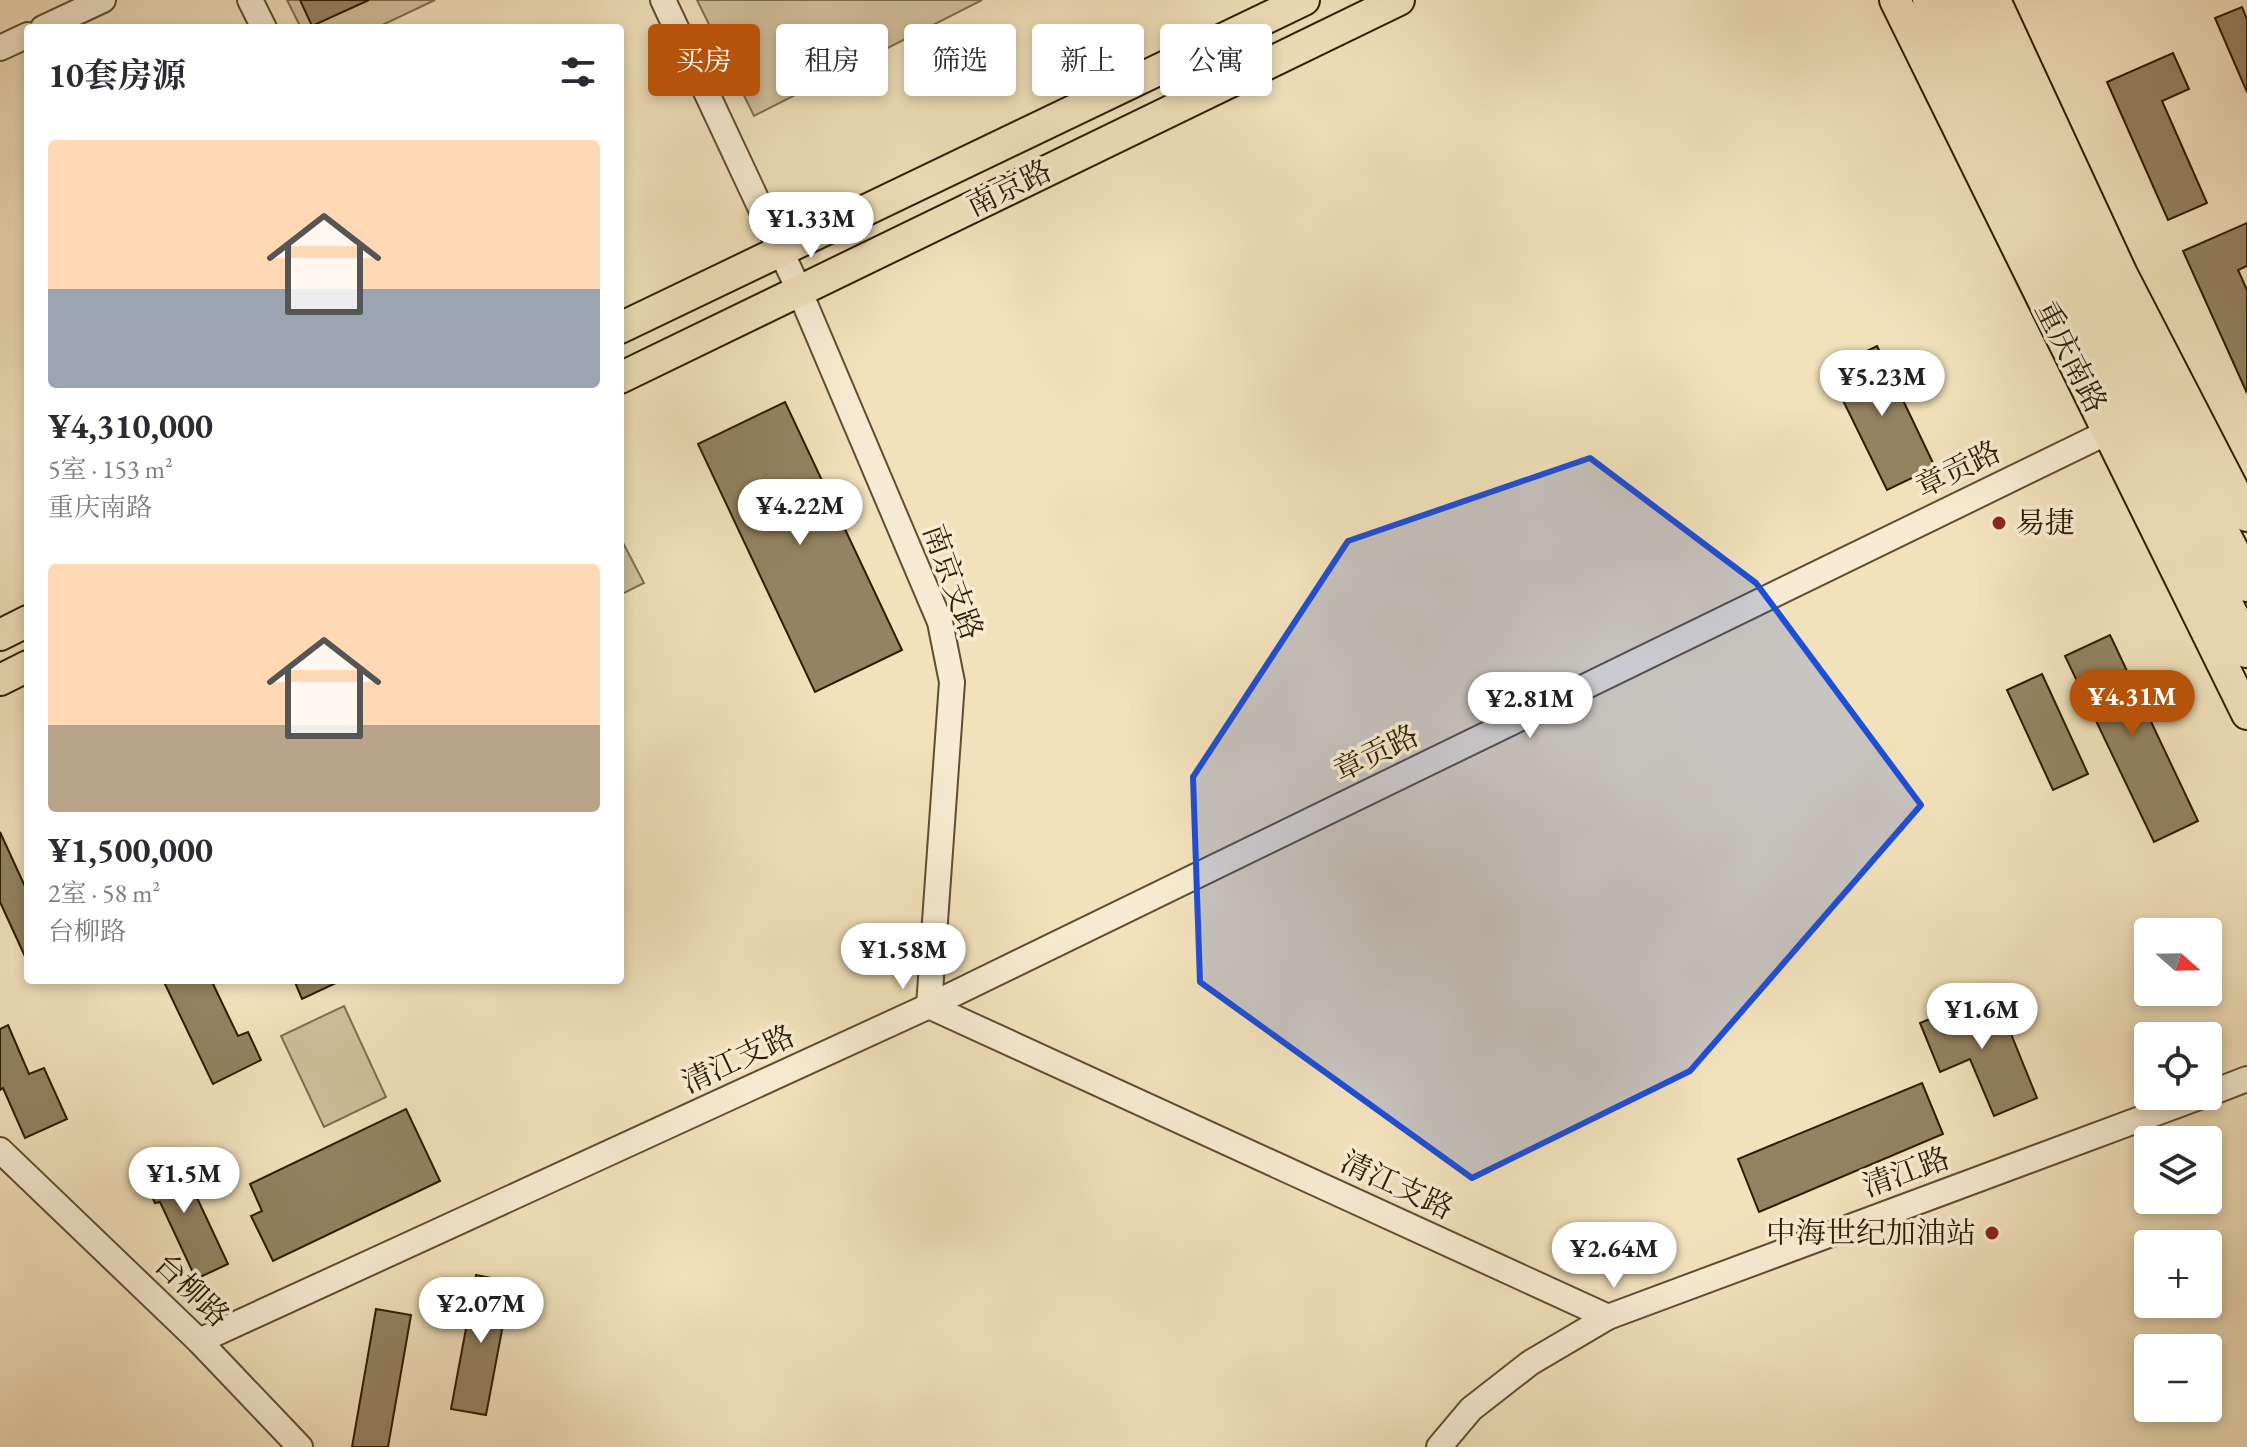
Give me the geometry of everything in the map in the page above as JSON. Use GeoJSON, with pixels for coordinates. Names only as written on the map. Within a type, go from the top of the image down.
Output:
{"type":"FeatureCollection","features":[{"type":"Feature","properties":{"kind":"highway"},"geometry":{"type":"LineString","coordinates":[[1931,0],[2041,236],[2247,649]]}},
{"type":"Feature","properties":{"kind":"highway"},"geometry":{"type":"LineString","coordinates":[[1963,0],[2200,493],[2247,583]]}},
{"type":"Feature","properties":{"kind":"main road","name":"南京路"},"geometry":{"type":"LineString","coordinates":[[624,326],[1304,0]]}},
{"type":"Feature","properties":{"kind":"main road","name":"南京路"},"geometry":{"type":"LineString","coordinates":[[624,376],[1399,0]]}},
{"type":"Feature","properties":{"kind":"main road","name":"重庆南路"},"geometry":{"type":"LineString","coordinates":[[1895,0],[2247,714]]}},
{"type":"Feature","properties":{"kind":"main road"},"geometry":{"type":"LineString","coordinates":[[1995,0],[2122,274],[2247,516]]}},
{"type":"Feature","properties":{"kind":"main road"},"geometry":{"type":"LineString","coordinates":[[0,635],[24,623]]}},
{"type":"Feature","properties":{"kind":"main road"},"geometry":{"type":"LineString","coordinates":[[0,680],[24,668]]}},
{"type":"Feature","properties":{"kind":"street"},"geometry":{"type":"LineString","coordinates":[[52,24],[103,0]]}},
{"type":"Feature","properties":{"kind":"street"},"geometry":{"type":"LineString","coordinates":[[250,0],[262,24]]}},
{"type":"Feature","properties":{"kind":"street","name":"南京支路"},"geometry":{"type":"LineString","coordinates":[[663,0],[799,290],[940,622],[952,682],[929,1006]]}},
{"type":"Feature","properties":{"kind":"street"},"geometry":{"type":"LineString","coordinates":[[0,48],[24,37]]}},
{"type":"Feature","properties":{"kind":"street","name":"章贡路"},"geometry":{"type":"LineString","coordinates":[[929,1006],[2108,432]]}},
{"type":"Feature","properties":{"kind":"street","name":"清江支路"},"geometry":{"type":"LineString","coordinates":[[199,1341],[929,1006],[1608,1317]]}},
{"type":"Feature","properties":{"kind":"street"},"geometry":{"type":"LineString","coordinates":[[2222,1089],[2247,1079]]}},
{"type":"Feature","properties":{"kind":"street","name":"清江路"},"geometry":{"type":"LineString","coordinates":[[1439,1447],[1471,1409],[1530,1363],[1608,1317],[2164,1110]]}},
{"type":"Feature","properties":{"kind":"street","name":"台柳路"},"geometry":{"type":"LineString","coordinates":[[0,1150],[199,1341],[300,1447]]}},
{"type":"Feature","properties":{"kind":"highlighted area"},"geometry":{"type":"Polygon","coordinates":[[[1590,458],[1756,583],[1921,805],[1690,1071],[1472,1178],[1200,982],[1193,777],[1348,541],[1590,458]]]}},
{"type":"Feature","properties":{"kind":"shaded area"},"geometry":{"type":"Polygon","coordinates":[[[287,0],[435,0],[384,24],[299,24],[287,0]]]}},
{"type":"Feature","properties":{"kind":"shaded area"},"geometry":{"type":"Polygon","coordinates":[[[697,0],[982,0],[935,24],[904,24],[904,40],[888,48],[888,24],[776,24],[776,96],[793,96],[754,116],[744,96],[760,96],[760,24],[709,24],[697,0]]]}},
{"type":"Feature","properties":{"kind":"shaded area"},"geometry":{"type":"Polygon","coordinates":[[[624,545],[644,583],[624,593],[624,545]]]}},
{"type":"Feature","properties":{"kind":"shaded area"},"geometry":{"type":"Polygon","coordinates":[[[344,1006],[386,1097],[324,1127],[281,1036],[344,1006]]]}},
{"type":"Feature","properties":{"kind":"building"},"geometry":{"type":"Polygon","coordinates":[[[300,0],[369,0],[316,24],[311,24],[300,0]]]}},
{"type":"Feature","properties":{"kind":"building"},"geometry":{"type":"Polygon","coordinates":[[[2242,7],[2247,19],[2247,92],[2215,18],[2242,7]]]}},
{"type":"Feature","properties":{"kind":"building"},"geometry":{"type":"Polygon","coordinates":[[[2173,53],[2189,89],[2162,101],[2207,203],[2168,220],[2107,82],[2173,53]]]}},
{"type":"Feature","properties":{"kind":"building"},"geometry":{"type":"Polygon","coordinates":[[[2247,223],[2247,266],[2238,270],[2247,290],[2247,393],[2183,251],[2247,223]]]}},
{"type":"Feature","properties":{"kind":"building"},"geometry":{"type":"Polygon","coordinates":[[[1877,346],[1935,467],[1887,490],[1828,370],[1877,346]]]}},
{"type":"Feature","properties":{"kind":"building"},"geometry":{"type":"Polygon","coordinates":[[[785,402],[902,650],[815,692],[698,444],[785,402]]]}},
{"type":"Feature","properties":{"kind":"building"},"geometry":{"type":"Polygon","coordinates":[[[2110,635],[2198,821],[2154,842],[2065,656],[2110,635]]]}},
{"type":"Feature","properties":{"kind":"building"},"geometry":{"type":"Polygon","coordinates":[[[2042,674],[2088,774],[2053,790],[2007,690],[2042,674]]]}},
{"type":"Feature","properties":{"kind":"building"},"geometry":{"type":"Polygon","coordinates":[[[0,832],[24,884],[24,954],[0,902],[0,832]]]}},
{"type":"Feature","properties":{"kind":"building"},"geometry":{"type":"Polygon","coordinates":[[[165,984],[213,984],[238,1036],[248,1032],[261,1060],[213,1084],[165,984]]]}},
{"type":"Feature","properties":{"kind":"building"},"geometry":{"type":"Polygon","coordinates":[[[296,984],[334,984],[302,999],[296,984]]]}},
{"type":"Feature","properties":{"kind":"building"},"geometry":{"type":"Polygon","coordinates":[[[1994,992],[2037,1098],[1994,1116],[1970,1059],[1940,1072],[1920,1023],[1994,992]]]}},
{"type":"Feature","properties":{"kind":"building"},"geometry":{"type":"Polygon","coordinates":[[[8,1025],[29,1074],[44,1068],[67,1119],[25,1138],[3,1088],[0,1090],[0,1029],[8,1025]]]}},
{"type":"Feature","properties":{"kind":"building"},"geometry":{"type":"Polygon","coordinates":[[[1922,1083],[1943,1134],[1759,1212],[1738,1159],[1922,1083]]]}},
{"type":"Feature","properties":{"kind":"building"},"geometry":{"type":"Polygon","coordinates":[[[406,1109],[440,1181],[273,1261],[251,1216],[262,1211],[250,1184],[406,1109]]]}},
{"type":"Feature","properties":{"kind":"building"},"geometry":{"type":"Polygon","coordinates":[[[170,1154],[178,1172],[184,1170],[228,1264],[196,1279],[160,1202],[155,1203],[139,1169],[170,1154]]]}},
{"type":"Feature","properties":{"kind":"building"},"geometry":{"type":"Polygon","coordinates":[[[476,1275],[511,1282],[486,1415],[451,1409],[476,1275]]]}},
{"type":"Feature","properties":{"kind":"building"},"geometry":{"type":"Polygon","coordinates":[[[376,1309],[411,1315],[388,1447],[352,1447],[376,1309]]]}},
{"type":"Feature","properties":{"kind":"place","name":"易捷"},"geometry":{"type":"Point","coordinates":[1999,523]}},
{"type":"Feature","properties":{"kind":"place","name":"中海世纪加油站"},"geometry":{"type":"Point","coordinates":[1992,1233]}}]}
